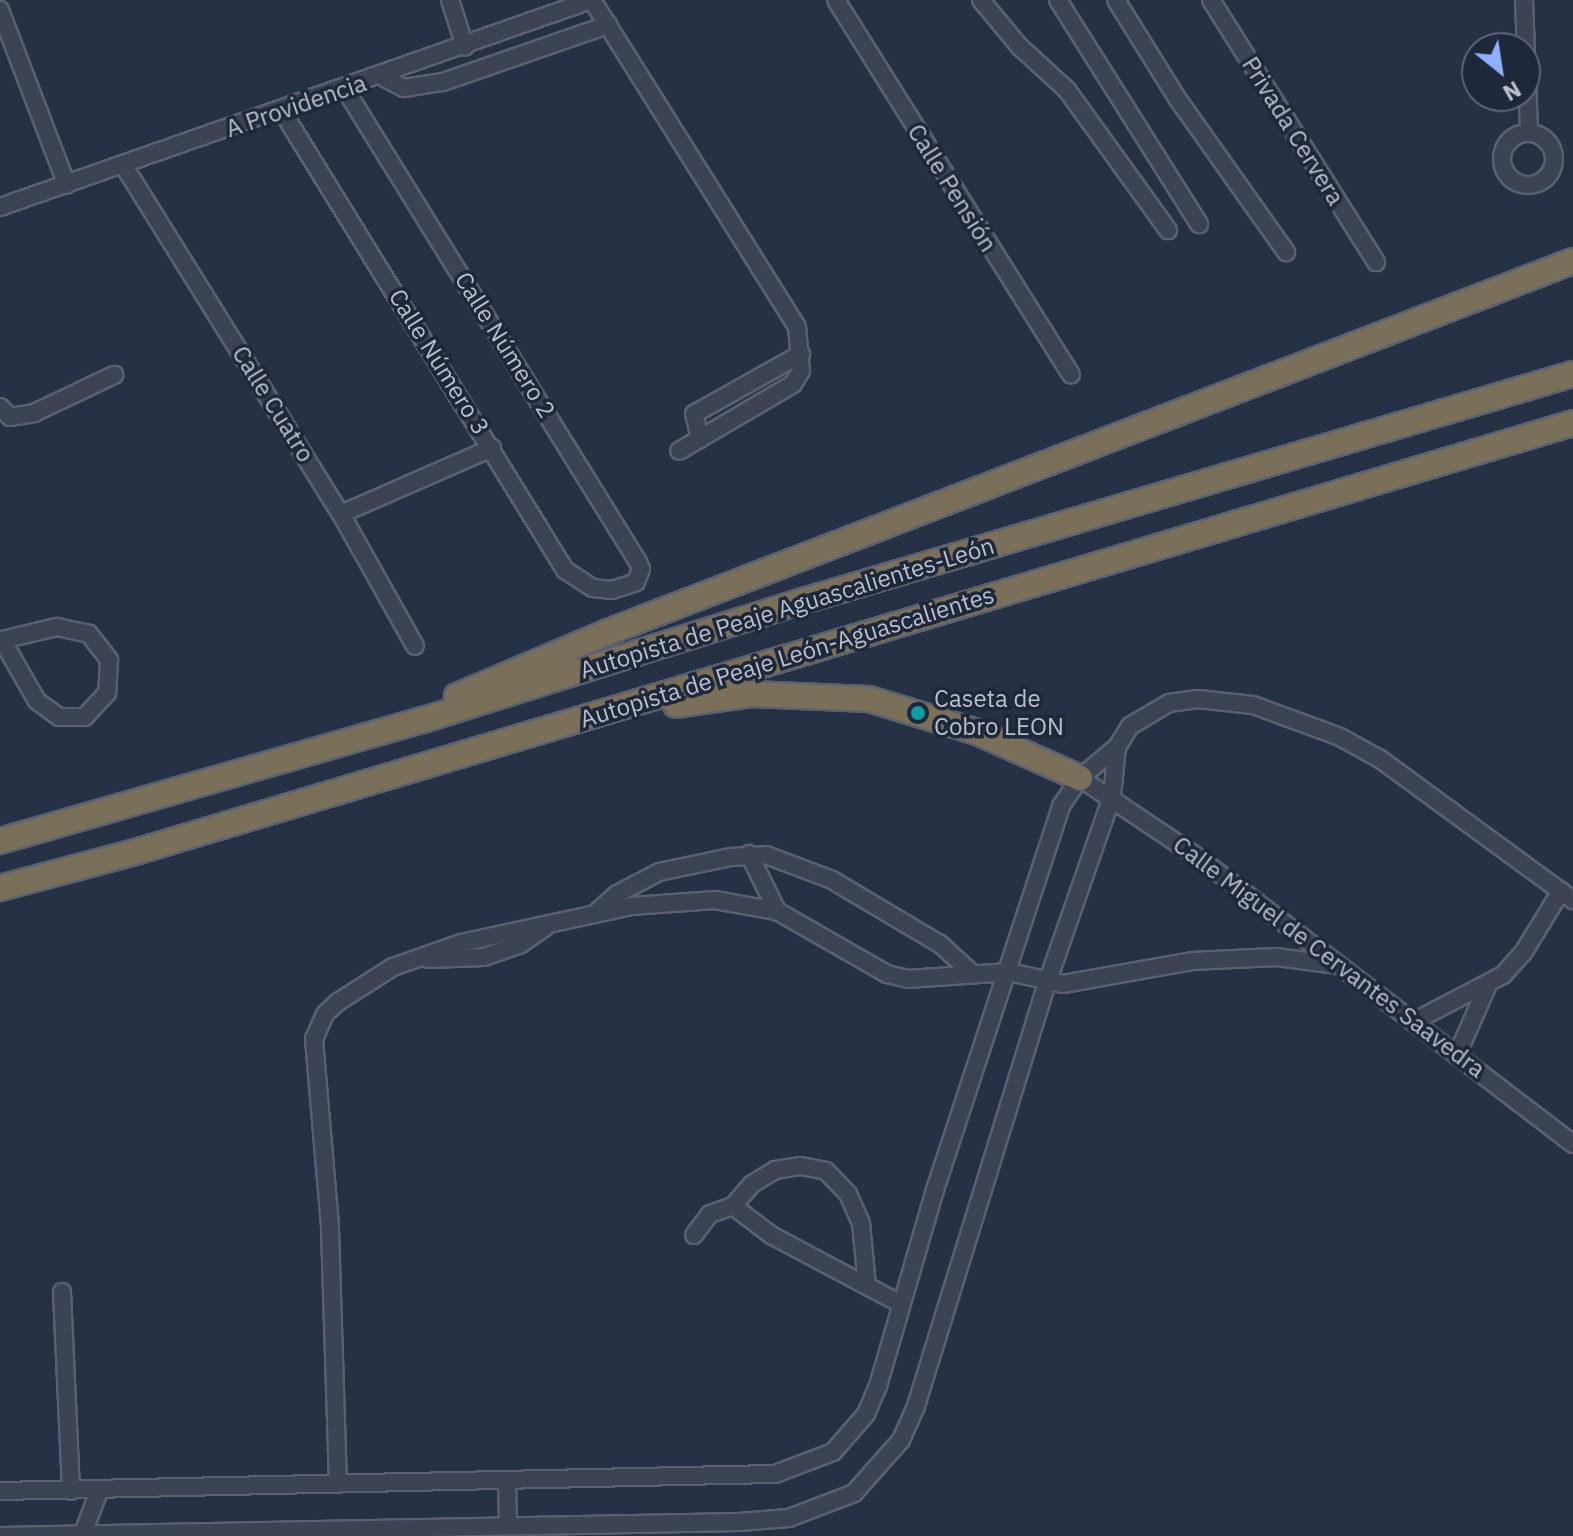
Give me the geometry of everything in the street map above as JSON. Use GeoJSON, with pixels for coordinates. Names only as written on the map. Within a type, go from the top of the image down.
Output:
{"type":"FeatureCollection","features":[{"type":"Feature","properties":{"kind":"highway"},"geometry":{"type":"LineString","coordinates":[[423,720],[465,692],[608,632],[1573,261]]}},
{"type":"Feature","properties":{"kind":"highway","name":"Autopista de Peaje Aguascalientes-León"},"geometry":{"type":"LineString","coordinates":[[0,841],[423,720],[803,601],[1573,374]]}},
{"type":"Feature","properties":{"kind":"highway","name":"Autopista de Peaje León-Aguascalientes"},"geometry":{"type":"LineString","coordinates":[[0,888],[135,852],[1573,423]]}},
{"type":"Feature","properties":{"kind":"highway"},"geometry":{"type":"LineString","coordinates":[[135,852],[220,840],[692,700],[751,694],[869,699],[977,732],[1080,778]]}},
{"type":"Feature","properties":{"kind":"street"},"geometry":{"type":"LineString","coordinates":[[450,0],[465,47]]}},
{"type":"Feature","properties":{"kind":"street"},"geometry":{"type":"LineString","coordinates":[[591,0],[797,327],[801,371],[793,384],[679,451]]}},
{"type":"Feature","properties":{"kind":"street","name":"A Providencia"},"geometry":{"type":"LineString","coordinates":[[0,207],[465,47],[591,0]]}},
{"type":"Feature","properties":{"kind":"street","name":"Calle Pensión"},"geometry":{"type":"LineString","coordinates":[[836,0],[1071,374]]}},
{"type":"Feature","properties":{"kind":"street"},"geometry":{"type":"LineString","coordinates":[[981,0],[1019,46],[1067,90],[1168,230]]}},
{"type":"Feature","properties":{"kind":"street"},"geometry":{"type":"LineString","coordinates":[[1058,0],[1199,224]]}},
{"type":"Feature","properties":{"kind":"street"},"geometry":{"type":"LineString","coordinates":[[1116,0],[1177,98],[1286,252]]}},
{"type":"Feature","properties":{"kind":"street","name":"Privada Cervera"},"geometry":{"type":"LineString","coordinates":[[1211,0],[1376,262]]}},
{"type":"Feature","properties":{"kind":"street"},"geometry":{"type":"LineString","coordinates":[[1524,0],[1529,133]]}},
{"type":"Feature","properties":{"kind":"street"},"geometry":{"type":"LineString","coordinates":[[0,10],[67,185]]}},
{"type":"Feature","properties":{"kind":"street"},"geometry":{"type":"LineString","coordinates":[[381,76],[404,88],[443,82],[608,25]]}},
{"type":"Feature","properties":{"kind":"street","name":"Calle Número 2"},"geometry":{"type":"LineString","coordinates":[[345,89],[638,562],[641,569],[636,582],[612,590]]}},
{"type":"Feature","properties":{"kind":"street","name":"Calle Número 3"},"geometry":{"type":"LineString","coordinates":[[282,111],[565,570],[583,585],[612,590]]}},
{"type":"Feature","properties":{"kind":"street","name":"Calle Cuatro"},"geometry":{"type":"LineString","coordinates":[[124,166],[341,514],[415,646]]}},
{"type":"Feature","properties":{"kind":"street"},"geometry":{"type":"LineString","coordinates":[[700,439],[694,414],[801,354]]}},
{"type":"Feature","properties":{"kind":"street"},"geometry":{"type":"LineString","coordinates":[[0,407],[10,417],[34,413],[114,375]]}},
{"type":"Feature","properties":{"kind":"street"},"geometry":{"type":"LineString","coordinates":[[341,514],[492,448]]}},
{"type":"Feature","properties":{"kind":"street"},"geometry":{"type":"LineString","coordinates":[[57,627],[89,634],[109,660],[107,693],[85,717],[59,717],[37,701],[1,638],[57,627]]}},
{"type":"Feature","properties":{"kind":"street"},"geometry":{"type":"LineString","coordinates":[[0,1491],[775,1474],[814,1463],[850,1437],[866,1414],[1061,806],[1080,778],[1117,747],[1130,726],[1169,703],[1198,699],[1253,705],[1340,737],[1380,759],[1567,896],[1514,965],[1487,987],[1413,1022]]}},
{"type":"Feature","properties":{"kind":"street"},"geometry":{"type":"LineString","coordinates":[[0,1536],[789,1518],[854,1493],[878,1470],[916,1406],[1047,983],[1112,796],[1117,747]]}},
{"type":"Feature","properties":{"kind":"street","name":"Calle Miguel de Cervantes Saavedra"},"geometry":{"type":"LineString","coordinates":[[1080,778],[1112,796],[1573,1144]]}},
{"type":"Feature","properties":{"kind":"street"},"geometry":{"type":"LineString","coordinates":[[595,914],[637,881],[749,854],[787,859],[832,880],[940,944],[973,974]]}},
{"type":"Feature","properties":{"kind":"street"},"geometry":{"type":"LineString","coordinates":[[749,854],[777,911]]}},
{"type":"Feature","properties":{"kind":"street"},"geometry":{"type":"LineString","coordinates":[[338,1484],[330,1226],[314,1039],[325,1014],[364,983],[419,958],[551,923],[665,901],[715,900],[777,911],[897,978],[1009,972],[1047,983],[1079,983],[1192,961],[1276,957],[1337,965]]}},
{"type":"Feature","properties":{"kind":"street"},"geometry":{"type":"LineString","coordinates":[[1457,1055],[1487,987]]}},
{"type":"Feature","properties":{"kind":"street"},"geometry":{"type":"LineString","coordinates":[[694,1235],[710,1214],[733,1206],[752,1184],[775,1170],[801,1166],[826,1171],[848,1194],[861,1223],[867,1285]]}},
{"type":"Feature","properties":{"kind":"street"},"geometry":{"type":"LineString","coordinates":[[733,1206],[771,1235],[901,1304]]}},
{"type":"Feature","properties":{"kind":"street"},"geometry":{"type":"LineString","coordinates":[[62,1292],[71,1491]]}},
{"type":"Feature","properties":{"kind":"street"},"geometry":{"type":"LineString","coordinates":[[507,1481],[508,1523]]}},
{"type":"Feature","properties":{"kind":"street"},"geometry":{"type":"LineString","coordinates":[[82,1535],[99,1491]]}},
{"type":"Feature","properties":{"kind":"place","name":"Caseta de Cobro LEON"},"geometry":{"type":"Point","coordinates":[918,713]}}]}
